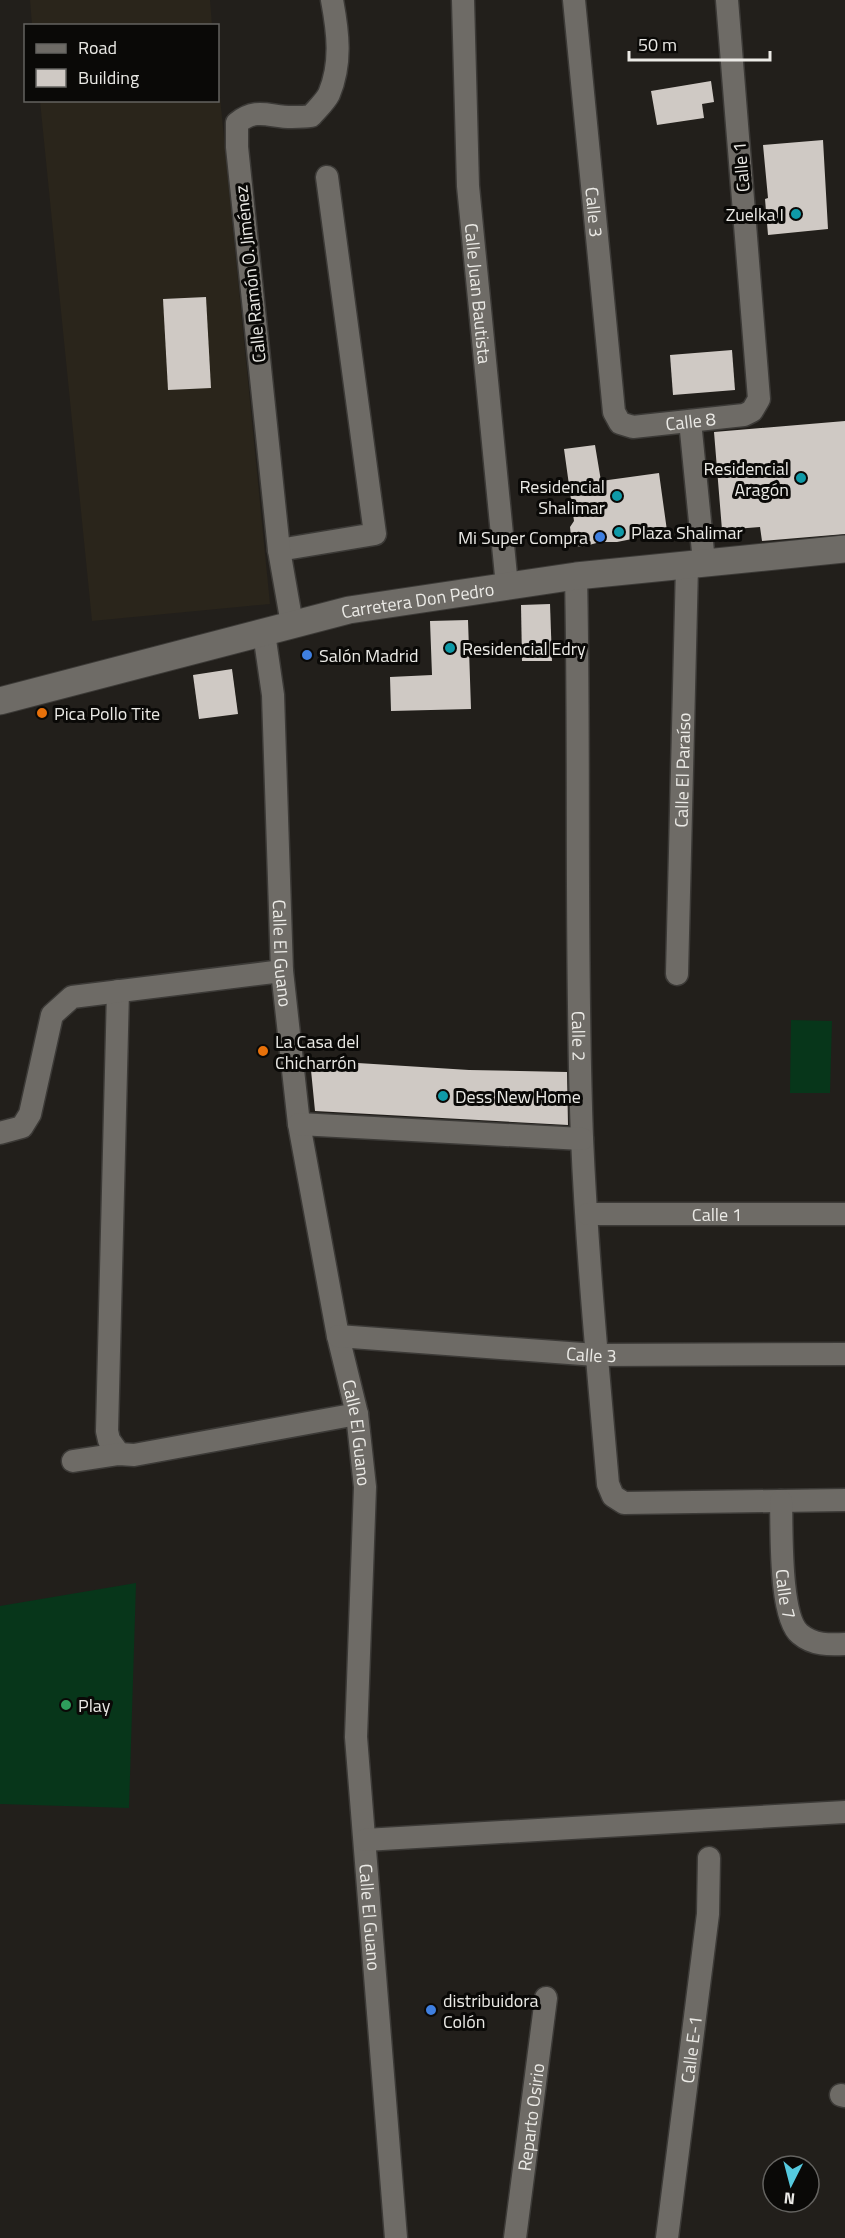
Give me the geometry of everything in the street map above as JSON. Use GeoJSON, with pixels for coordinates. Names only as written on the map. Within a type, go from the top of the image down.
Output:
{"type":"FeatureCollection","features":[{"type":"Feature","properties":{"kind":"street","name":"Calle Ramón O. Jiménez"},"geometry":{"type":"LineString","coordinates":[[292,624],[279,550],[237,147],[237,123],[246,116],[260,113],[291,117],[311,116],[328,95],[336,69],[339,41],[332,0]]}},
{"type":"Feature","properties":{"kind":"street","name":"Calle Juan Bautista"},"geometry":{"type":"LineString","coordinates":[[463,0],[468,186],[507,586]]}},
{"type":"Feature","properties":{"kind":"street","name":"Calle 3"},"geometry":{"type":"LineString","coordinates":[[574,0],[614,412],[620,423]]}},
{"type":"Feature","properties":{"kind":"street","name":"Calle 1"},"geometry":{"type":"LineString","coordinates":[[727,0],[759,392],[757,405]]}},
{"type":"Feature","properties":{"kind":"street"},"geometry":{"type":"LineString","coordinates":[[279,550],[375,534],[327,177]]}},
{"type":"Feature","properties":{"kind":"street","name":"Calle 8"},"geometry":{"type":"LineString","coordinates":[[620,423],[633,427],[744,415],[757,405]]}},
{"type":"Feature","properties":{"kind":"street","name":"Calle El Paraíso"},"geometry":{"type":"LineString","coordinates":[[677,974],[696,564],[690,420]]}},
{"type":"Feature","properties":{"kind":"street","name":"Carretera Don Pedro"},"geometry":{"type":"LineString","coordinates":[[0,701],[349,610],[576,576],[845,549]]}},
{"type":"Feature","properties":{"kind":"street","name":"Calle 2"},"geometry":{"type":"LineString","coordinates":[[576,576],[582,1139],[596,1354],[608,1484],[613,1496],[624,1503],[781,1501]]}},
{"type":"Feature","properties":{"kind":"street","name":"Calle El Guano"},"geometry":{"type":"LineString","coordinates":[[264,633],[273,695],[282,971],[299,1124],[338,1336],[357,1414],[365,1487],[356,1737],[396,2238]]}},
{"type":"Feature","properties":{"kind":"street"},"geometry":{"type":"LineString","coordinates":[[0,1133],[22,1127],[30,1114],[52,1015],[72,997],[282,971]]}},
{"type":"Feature","properties":{"kind":"street"},"geometry":{"type":"LineString","coordinates":[[118,991],[107,1431],[119,1454]]}},
{"type":"Feature","properties":{"kind":"street"},"geometry":{"type":"LineString","coordinates":[[299,1124],[582,1139]]}},
{"type":"Feature","properties":{"kind":"street","name":"Calle 1"},"geometry":{"type":"LineString","coordinates":[[588,1214],[845,1214]]}},
{"type":"Feature","properties":{"kind":"street","name":"Calle 3"},"geometry":{"type":"LineString","coordinates":[[338,1336],[596,1354],[845,1354]]}},
{"type":"Feature","properties":{"kind":"street"},"geometry":{"type":"LineString","coordinates":[[73,1461],[119,1454],[134,1455],[357,1414]]}},
{"type":"Feature","properties":{"kind":"street"},"geometry":{"type":"LineString","coordinates":[[781,1501],[845,1500]]}},
{"type":"Feature","properties":{"kind":"street","name":"Calle 7"},"geometry":{"type":"LineString","coordinates":[[781,1501],[786,1605],[791,1623],[799,1634],[812,1641],[829,1645],[845,1644]]}},
{"type":"Feature","properties":{"kind":"street"},"geometry":{"type":"LineString","coordinates":[[365,1840],[845,1812]]}},
{"type":"Feature","properties":{"kind":"street","name":"Calle E-1"},"geometry":{"type":"LineString","coordinates":[[667,2238],[708,1914],[709,1858]]}},
{"type":"Feature","properties":{"kind":"street","name":"Reparto Osirio"},"geometry":{"type":"LineString","coordinates":[[514,2238],[546,1998]]}},
{"type":"Feature","properties":{"kind":"shaded area"},"geometry":{"type":"Polygon","coordinates":[[[30,0],[210,0],[212,24],[32,24],[30,0]]]}},
{"type":"Feature","properties":{"kind":"shaded area"},"geometry":{"type":"Polygon","coordinates":[[[219,87],[270,604],[92,621],[40,102],[219,102],[219,87]]]}},
{"type":"Feature","properties":{"kind":"green space"},"geometry":{"type":"Polygon","coordinates":[[[791,1020],[832,1021],[830,1093],[790,1093],[791,1020]]]}},
{"type":"Feature","properties":{"kind":"green space","name":"Play"},"geometry":{"type":"Polygon","coordinates":[[[136,1583],[129,1808],[0,1804],[0,1606],[136,1583]]]}},
{"type":"Feature","properties":{"kind":"building"},"geometry":{"type":"Polygon","coordinates":[[[711,81],[714,102],[702,104],[704,118],[657,125],[651,91],[711,81]]]}},
{"type":"Feature","properties":{"kind":"building"},"geometry":{"type":"Polygon","coordinates":[[[823,140],[828,229],[768,235],[765,199],[768,198],[763,145],[823,140]]]}},
{"type":"Feature","properties":{"kind":"building"},"geometry":{"type":"Polygon","coordinates":[[[206,297],[211,388],[168,390],[163,299],[206,297]]]}},
{"type":"Feature","properties":{"kind":"building"},"geometry":{"type":"Polygon","coordinates":[[[732,350],[735,390],[673,395],[670,355],[732,350]]]}},
{"type":"Feature","properties":{"kind":"building","name":"Residencial Aragón"},"geometry":{"type":"Polygon","coordinates":[[[845,421],[845,534],[762,541],[760,527],[722,530],[714,432],[845,421]]]}},
{"type":"Feature","properties":{"kind":"building","name":"Residencial Shalimar"},"geometry":{"type":"Polygon","coordinates":[[[595,445],[601,481],[659,473],[668,538],[642,537],[617,542],[600,542],[582,547],[572,545],[570,527],[574,521],[564,449],[595,445]]]}},
{"type":"Feature","properties":{"kind":"building"},"geometry":{"type":"Polygon","coordinates":[[[550,604],[552,661],[522,661],[521,605],[550,604]]]}},
{"type":"Feature","properties":{"kind":"building","name":"Residencial Edry"},"geometry":{"type":"Polygon","coordinates":[[[468,620],[471,709],[391,711],[390,677],[432,675],[430,621],[468,620]]]}},
{"type":"Feature","properties":{"kind":"building"},"geometry":{"type":"Polygon","coordinates":[[[232,669],[238,714],[199,719],[193,675],[232,669]]]}},
{"type":"Feature","properties":{"kind":"building","name":"Dess New Home"},"geometry":{"type":"Polygon","coordinates":[[[310,1060],[469,1070],[567,1072],[568,1125],[315,1111],[310,1060]]]}},
{"type":"Feature","properties":{"kind":"place","name":"Zuelka I"},"geometry":{"type":"Point","coordinates":[796,214]}},
{"type":"Feature","properties":{"kind":"place","name":"Residencial Aragón"},"geometry":{"type":"Point","coordinates":[801,478]}},
{"type":"Feature","properties":{"kind":"place","name":"Residencial Shalimar"},"geometry":{"type":"Point","coordinates":[617,496]}},
{"type":"Feature","properties":{"kind":"place","name":"Plaza Shalimar"},"geometry":{"type":"Point","coordinates":[619,532]}},
{"type":"Feature","properties":{"kind":"place","name":"Mi Super Compra"},"geometry":{"type":"Point","coordinates":[600,537]}},
{"type":"Feature","properties":{"kind":"place","name":"Residencial Edry"},"geometry":{"type":"Point","coordinates":[450,648]}},
{"type":"Feature","properties":{"kind":"place","name":"Salón Madrid"},"geometry":{"type":"Point","coordinates":[307,655]}},
{"type":"Feature","properties":{"kind":"place","name":"Pica Pollo Tite"},"geometry":{"type":"Point","coordinates":[42,713]}},
{"type":"Feature","properties":{"kind":"place","name":"La Casa del Chicharrón"},"geometry":{"type":"Point","coordinates":[263,1051]}},
{"type":"Feature","properties":{"kind":"place","name":"Dess New Home"},"geometry":{"type":"Point","coordinates":[443,1096]}},
{"type":"Feature","properties":{"kind":"place","name":"Play"},"geometry":{"type":"Point","coordinates":[66,1705]}},
{"type":"Feature","properties":{"kind":"place","name":"distribuidora Colón"},"geometry":{"type":"Point","coordinates":[431,2010]}}]}
